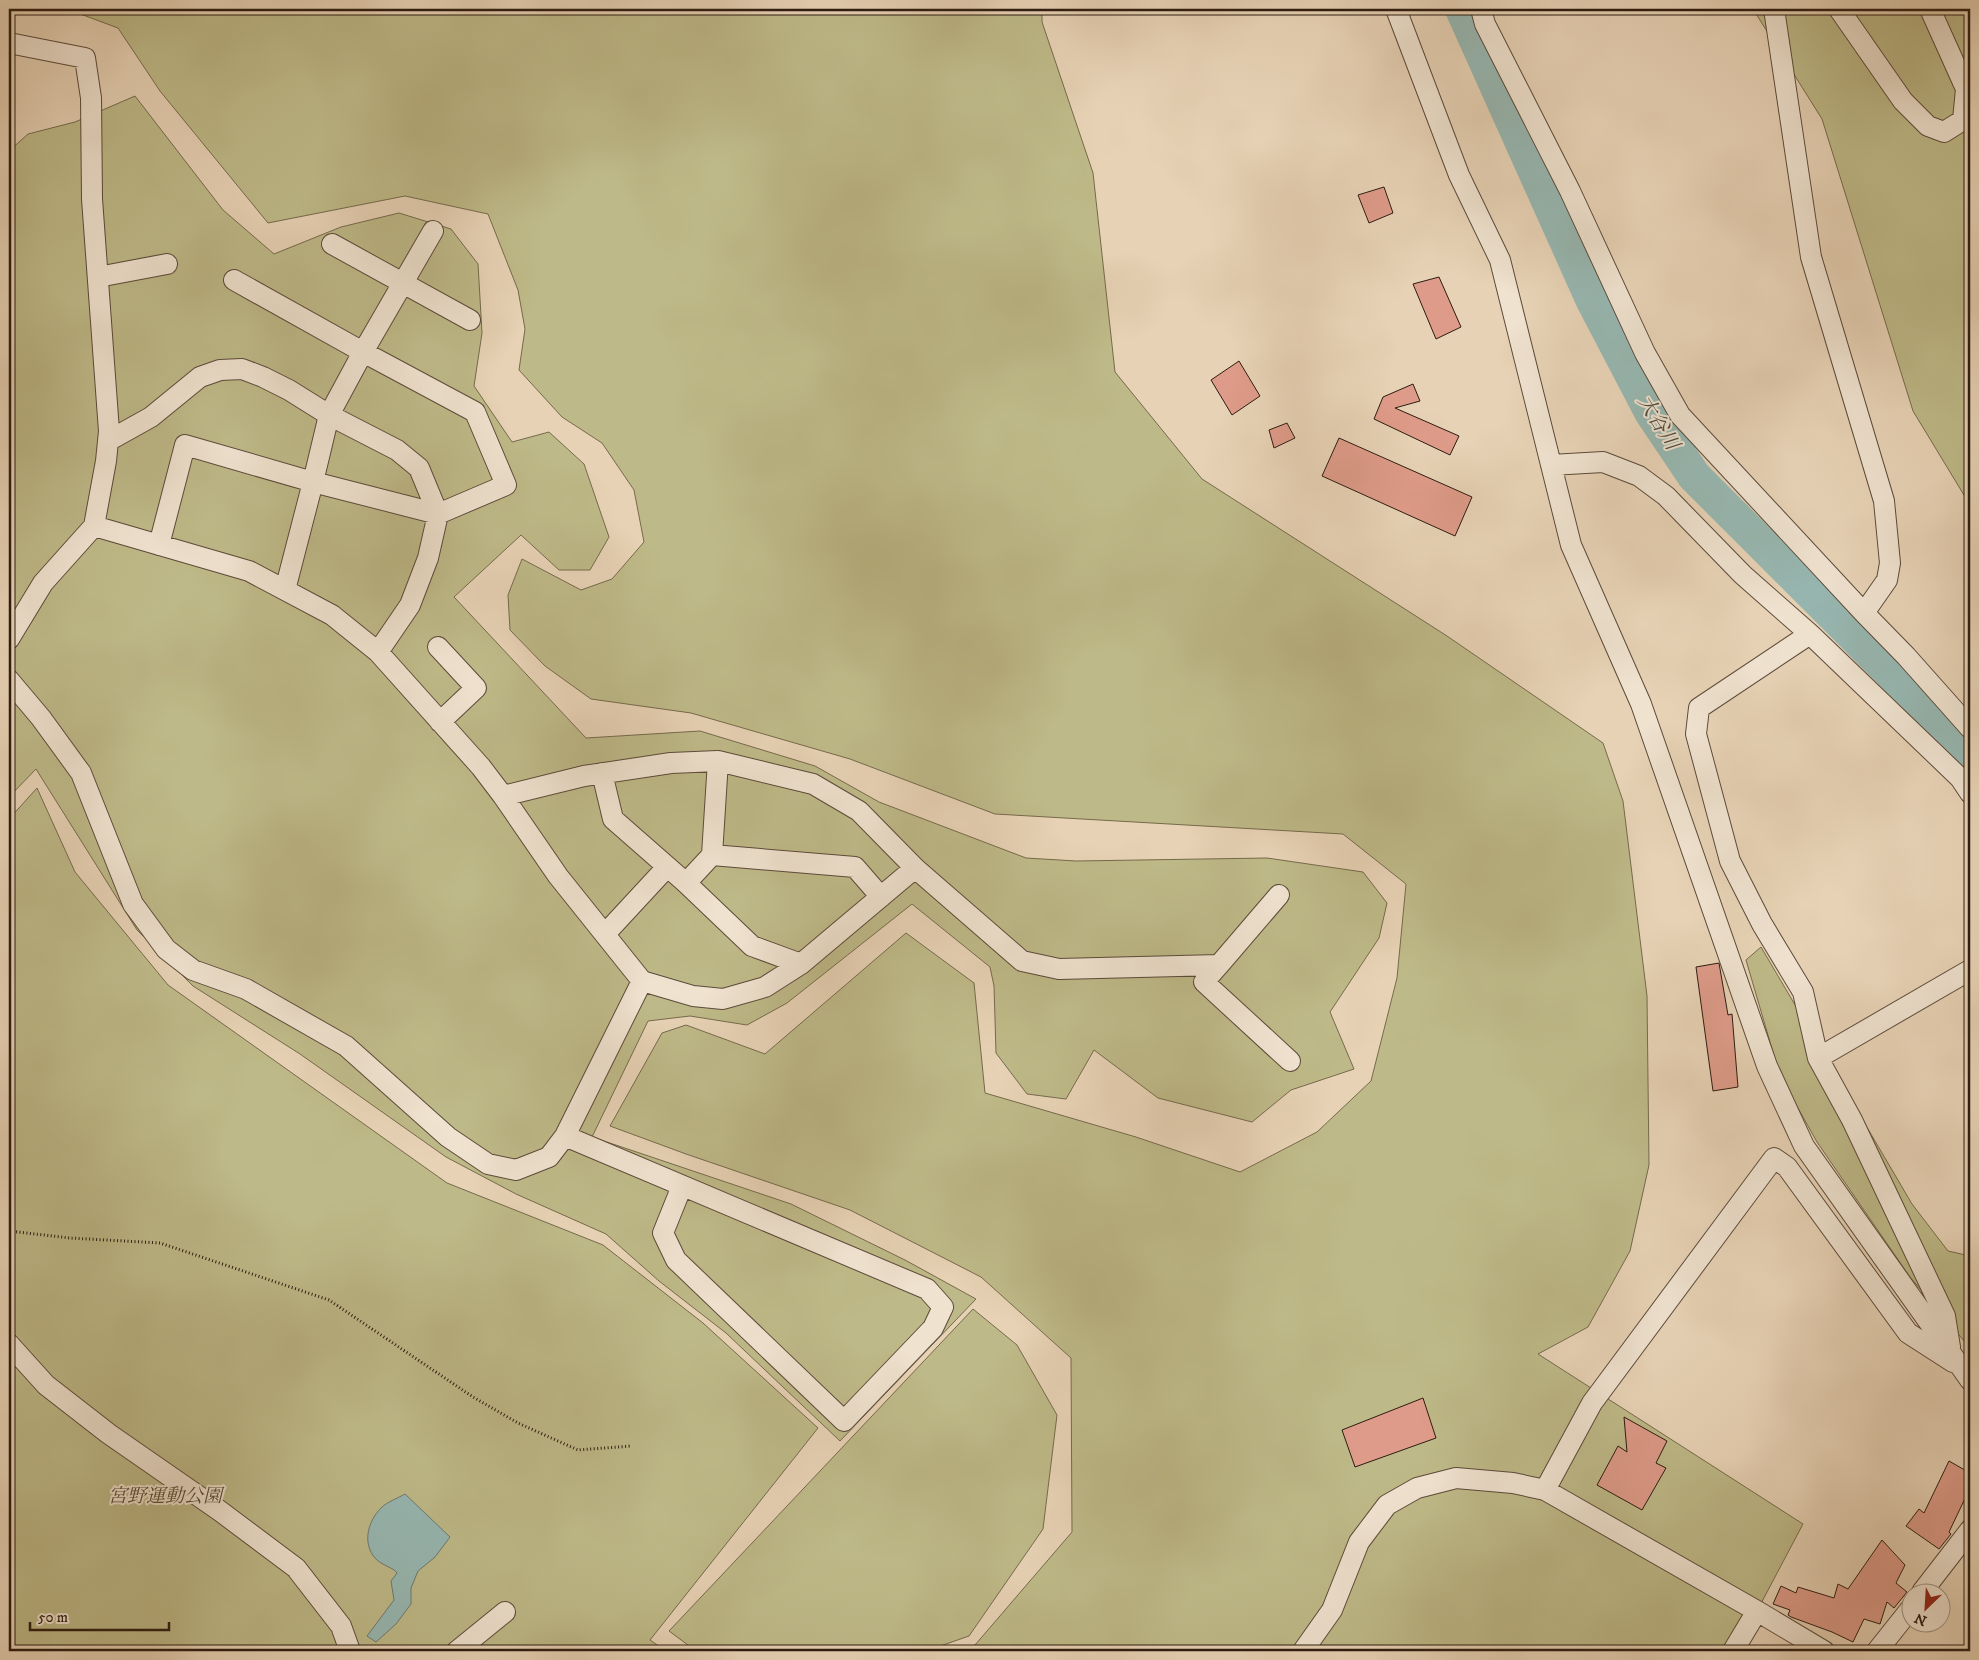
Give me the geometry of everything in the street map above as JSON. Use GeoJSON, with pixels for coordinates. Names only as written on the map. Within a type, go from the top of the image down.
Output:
{"type":"FeatureCollection","features":[{"type":"Feature","properties":{"kind":"street"},"geometry":{"type":"LineString","coordinates":[[1396,9],[1460,175],[1500,260],[1571,545],[1641,704],[1767,1066],[1804,1146],[1967,1374]]}},
{"type":"Feature","properties":{"kind":"street"},"geometry":{"type":"LineString","coordinates":[[1481,9],[1486,24],[1570,191],[1645,353],[1680,416],[1906,656],[1970,728]]}},
{"type":"Feature","properties":{"kind":"street"},"geometry":{"type":"LineString","coordinates":[[1774,9],[1811,257],[1884,501],[1890,563],[1887,580],[1864,613]]}},
{"type":"Feature","properties":{"kind":"street"},"geometry":{"type":"LineString","coordinates":[[1839,9],[1903,101],[1928,126],[1944,132],[1963,120],[1966,88],[1930,9]]}},
{"type":"Feature","properties":{"kind":"street"},"geometry":{"type":"LineString","coordinates":[[9,43],[85,58],[91,98],[92,199],[109,431],[94,526],[43,583],[9,639]]}},
{"type":"Feature","properties":{"kind":"street"},"geometry":{"type":"LineString","coordinates":[[286,590],[329,415],[433,231]]}},
{"type":"Feature","properties":{"kind":"street"},"geometry":{"type":"LineString","coordinates":[[332,244],[470,320]]}},
{"type":"Feature","properties":{"kind":"street"},"geometry":{"type":"LineString","coordinates":[[98,277],[167,264]]}},
{"type":"Feature","properties":{"kind":"street"},"geometry":{"type":"LineString","coordinates":[[159,545],[185,446],[313,482],[438,514],[506,485],[475,412],[234,280]]}},
{"type":"Feature","properties":{"kind":"street"},"geometry":{"type":"LineString","coordinates":[[108,441],[151,417],[200,377],[220,370],[242,369],[289,390],[329,415],[397,450],[418,468],[438,514],[428,558],[410,605],[378,652]]}},
{"type":"Feature","properties":{"kind":"street"},"geometry":{"type":"LineString","coordinates":[[1551,465],[1603,462],[1638,476],[1666,496],[1744,575],[1810,634],[1960,778],[1970,793]]}},
{"type":"Feature","properties":{"kind":"street"},"geometry":{"type":"LineString","coordinates":[[94,526],[250,571],[332,616],[378,652],[482,767],[558,876],[642,981],[693,996],[723,998],[765,988],[801,964],[915,868]]}},
{"type":"Feature","properties":{"kind":"street"},"geometry":{"type":"LineString","coordinates":[[1810,634],[1699,708],[1696,734],[1730,861],[1762,924],[1803,992],[1818,1058],[1852,1120],[1945,1316],[1951,1352]]}},
{"type":"Feature","properties":{"kind":"street"},"geometry":{"type":"LineString","coordinates":[[438,648],[476,688],[440,722]]}},
{"type":"Feature","properties":{"kind":"street"},"geometry":{"type":"LineString","coordinates":[[9,680],[41,718],[81,773],[133,904],[166,949],[193,970],[246,989],[346,1046],[448,1137],[488,1164],[516,1170],[549,1156],[565,1136],[642,981]]}},
{"type":"Feature","properties":{"kind":"street"},"geometry":{"type":"LineString","coordinates":[[503,796],[602,773],[670,763],[718,761],[813,784],[859,811],[915,868],[1022,961],[1060,969],[1218,965]]}},
{"type":"Feature","properties":{"kind":"street"},"geometry":{"type":"LineString","coordinates":[[686,883],[712,855],[718,761]]}},
{"type":"Feature","properties":{"kind":"street"},"geometry":{"type":"LineString","coordinates":[[602,773],[613,819],[686,883],[752,946],[801,964]]}},
{"type":"Feature","properties":{"kind":"street"},"geometry":{"type":"LineString","coordinates":[[712,855],[855,867],[881,897]]}},
{"type":"Feature","properties":{"kind":"street"},"geometry":{"type":"LineString","coordinates":[[605,934],[667,867]]}},
{"type":"Feature","properties":{"kind":"street"},"geometry":{"type":"LineString","coordinates":[[1279,895],[1204,982],[1290,1061]]}},
{"type":"Feature","properties":{"kind":"street"},"geometry":{"type":"LineString","coordinates":[[1818,1058],[1970,970]]}},
{"type":"Feature","properties":{"kind":"street"},"geometry":{"type":"LineString","coordinates":[[565,1136],[927,1289],[943,1307],[933,1328],[844,1421],[676,1260],[663,1233],[682,1186]]}},
{"type":"Feature","properties":{"kind":"street"},"geometry":{"type":"LineString","coordinates":[[1545,1490],[1592,1403],[1774,1158],[1787,1168],[1908,1333],[1967,1374]]}},
{"type":"Feature","properties":{"kind":"street"},"geometry":{"type":"LineString","coordinates":[[9,1344],[46,1385],[101,1428],[220,1511],[296,1568],[341,1626],[350,1651]]}},
{"type":"Feature","properties":{"kind":"street"},"geometry":{"type":"LineString","coordinates":[[1303,1651],[1332,1610],[1359,1542],[1387,1505],[1417,1488],[1456,1478],[1512,1483],[1545,1490],[1824,1651]]}},
{"type":"Feature","properties":{"kind":"street"},"geometry":{"type":"LineString","coordinates":[[1930,1582],[1970,1530]]}},
{"type":"Feature","properties":{"kind":"street"},"geometry":{"type":"LineString","coordinates":[[1733,1651],[1757,1611]]}},
{"type":"Feature","properties":{"kind":"street"},"geometry":{"type":"LineString","coordinates":[[457,1651],[506,1612]]}},
{"type":"Feature","properties":{"kind":"street"},"geometry":{"type":"LineString","coordinates":[[1877,1651],[1902,1620]]}},
{"type":"Feature","properties":{"kind":"path"},"geometry":{"type":"LineString","coordinates":[[9,1231],[70,1238],[160,1242],[329,1300],[473,1397],[518,1423],[578,1450],[631,1446]]}},
{"type":"Feature","properties":{"kind":"green space"},"geometry":{"type":"Polygon","coordinates":[[[67,9],[1042,9],[1042,22],[1093,173],[1115,372],[1202,479],[1447,636],[1603,743],[1623,801],[1647,996],[1649,1165],[1630,1251],[1588,1327],[1538,1354],[1803,1524],[1757,1611],[1733,1651],[959,1651],[975,1645],[1072,1532],[1071,1358],[981,1277],[850,1210],[610,1126],[662,1033],[686,1025],[765,1054],[906,933],[974,983],[985,1093],[1136,1137],[1240,1172],[1317,1132],[1371,1081],[1397,978],[1406,884],[1343,834],[995,814],[850,759],[691,713],[591,699],[545,666],[510,630],[508,595],[522,559],[581,590],[612,579],[644,542],[634,490],[602,443],[562,417],[519,370],[525,329],[518,290],[488,214],[405,196],[268,223],[160,91],[118,28],[67,9]]]}},
{"type":"Feature","properties":{"kind":"green space"},"geometry":{"type":"Polygon","coordinates":[[[1753,9],[1969,9],[1970,11],[1970,505],[1913,411],[1822,119],[1753,9]]]}},
{"type":"Feature","properties":{"kind":"green space"},"geometry":{"type":"Polygon","coordinates":[[[135,96],[223,210],[274,254],[341,227],[399,213],[451,229],[478,264],[482,333],[474,386],[512,442],[549,432],[584,464],[609,537],[590,570],[559,570],[521,535],[454,597],[586,738],[700,731],[815,766],[879,802],[1026,858],[1076,861],[1267,858],[1363,872],[1387,903],[1379,938],[1330,1012],[1354,1069],[1291,1090],[1252,1122],[1158,1098],[1094,1050],[1066,1099],[1027,1094],[996,1053],[994,986],[990,967],[912,904],[787,1003],[747,1025],[690,1016],[648,1021],[592,1137],[791,1204],[905,1260],[976,1299],[840,1441],[726,1333],[659,1281],[606,1234],[516,1194],[446,1157],[300,1054],[193,986],[137,930],[36,769],[9,797],[9,151],[28,134],[75,122],[135,96]]]}},
{"type":"Feature","properties":{"kind":"green space","name":"宮野運動公園"},"geometry":{"type":"Polygon","coordinates":[[[37,788],[75,872],[168,985],[447,1183],[603,1245],[703,1323],[818,1428],[650,1640],[666,1651],[9,1651],[9,819],[37,788]]]}},
{"type":"Feature","properties":{"kind":"green space"},"geometry":{"type":"Polygon","coordinates":[[[1761,947],[1912,1204],[1948,1251],[1970,1256],[1970,1348],[1910,1277],[1817,1142],[1780,1076],[1746,960],[1761,947]]]}},
{"type":"Feature","properties":{"kind":"green space"},"geometry":{"type":"Polygon","coordinates":[[[973,1309],[1017,1345],[1057,1415],[1043,1529],[969,1636],[926,1651],[696,1651],[669,1631],[973,1309]]]}},
{"type":"Feature","properties":{"kind":"water"},"geometry":{"type":"Polygon","coordinates":[[[405,1494],[450,1537],[435,1557],[418,1571],[411,1588],[411,1604],[396,1624],[376,1642],[367,1636],[394,1600],[391,1581],[397,1573],[375,1558],[369,1546],[368,1532],[376,1513],[389,1502],[405,1494]]]}},
{"type":"Feature","properties":{"kind":"building"},"geometry":{"type":"Polygon","coordinates":[[[1384,187],[1393,213],[1369,223],[1358,195],[1384,187]]]}},
{"type":"Feature","properties":{"kind":"building"},"geometry":{"type":"Polygon","coordinates":[[[1439,277],[1461,327],[1436,339],[1413,284],[1439,277]]]}},
{"type":"Feature","properties":{"kind":"building"},"geometry":{"type":"Polygon","coordinates":[[[1239,361],[1260,396],[1232,415],[1211,380],[1239,361]]]}},
{"type":"Feature","properties":{"kind":"building"},"geometry":{"type":"Polygon","coordinates":[[[1413,384],[1420,401],[1395,408],[1459,436],[1450,455],[1374,419],[1383,397],[1413,384]]]}},
{"type":"Feature","properties":{"kind":"building"},"geometry":{"type":"Polygon","coordinates":[[[1287,423],[1295,438],[1274,448],[1269,430],[1287,423]]]}},
{"type":"Feature","properties":{"kind":"building"},"geometry":{"type":"Polygon","coordinates":[[[1339,438],[1472,497],[1455,536],[1322,476],[1339,438]]]}},
{"type":"Feature","properties":{"kind":"building"},"geometry":{"type":"Polygon","coordinates":[[[1719,963],[1728,1015],[1732,1014],[1738,1087],[1713,1091],[1696,967],[1719,963]]]}},
{"type":"Feature","properties":{"kind":"building"},"geometry":{"type":"Polygon","coordinates":[[[1423,1398],[1436,1438],[1355,1467],[1342,1430],[1423,1398]]]}},
{"type":"Feature","properties":{"kind":"building"},"geometry":{"type":"Polygon","coordinates":[[[1624,1417],[1667,1441],[1656,1463],[1666,1468],[1642,1510],[1597,1485],[1618,1446],[1627,1452],[1624,1417]]]}},
{"type":"Feature","properties":{"kind":"building"},"geometry":{"type":"Polygon","coordinates":[[[1949,1461],[1970,1473],[1970,1488],[1949,1532],[1951,1534],[1939,1549],[1906,1526],[1919,1509],[1924,1513],[1949,1461]]]}},
{"type":"Feature","properties":{"kind":"building"},"geometry":{"type":"Polygon","coordinates":[[[1882,1540],[1905,1565],[1896,1583],[1902,1588],[1902,1598],[1894,1608],[1887,1602],[1880,1624],[1864,1619],[1853,1642],[1791,1617],[1788,1615],[1790,1610],[1773,1604],[1781,1586],[1796,1593],[1798,1587],[1834,1598],[1838,1584],[1848,1589],[1882,1540]]]}},
{"type":"Feature","properties":{"kind":"waterway","name":"大谷川"},"geometry":{"type":"LineString","coordinates":[[1462,9],[1593,301],[1651,412],[1694,476],[1953,735],[1970,756]]}}]}
